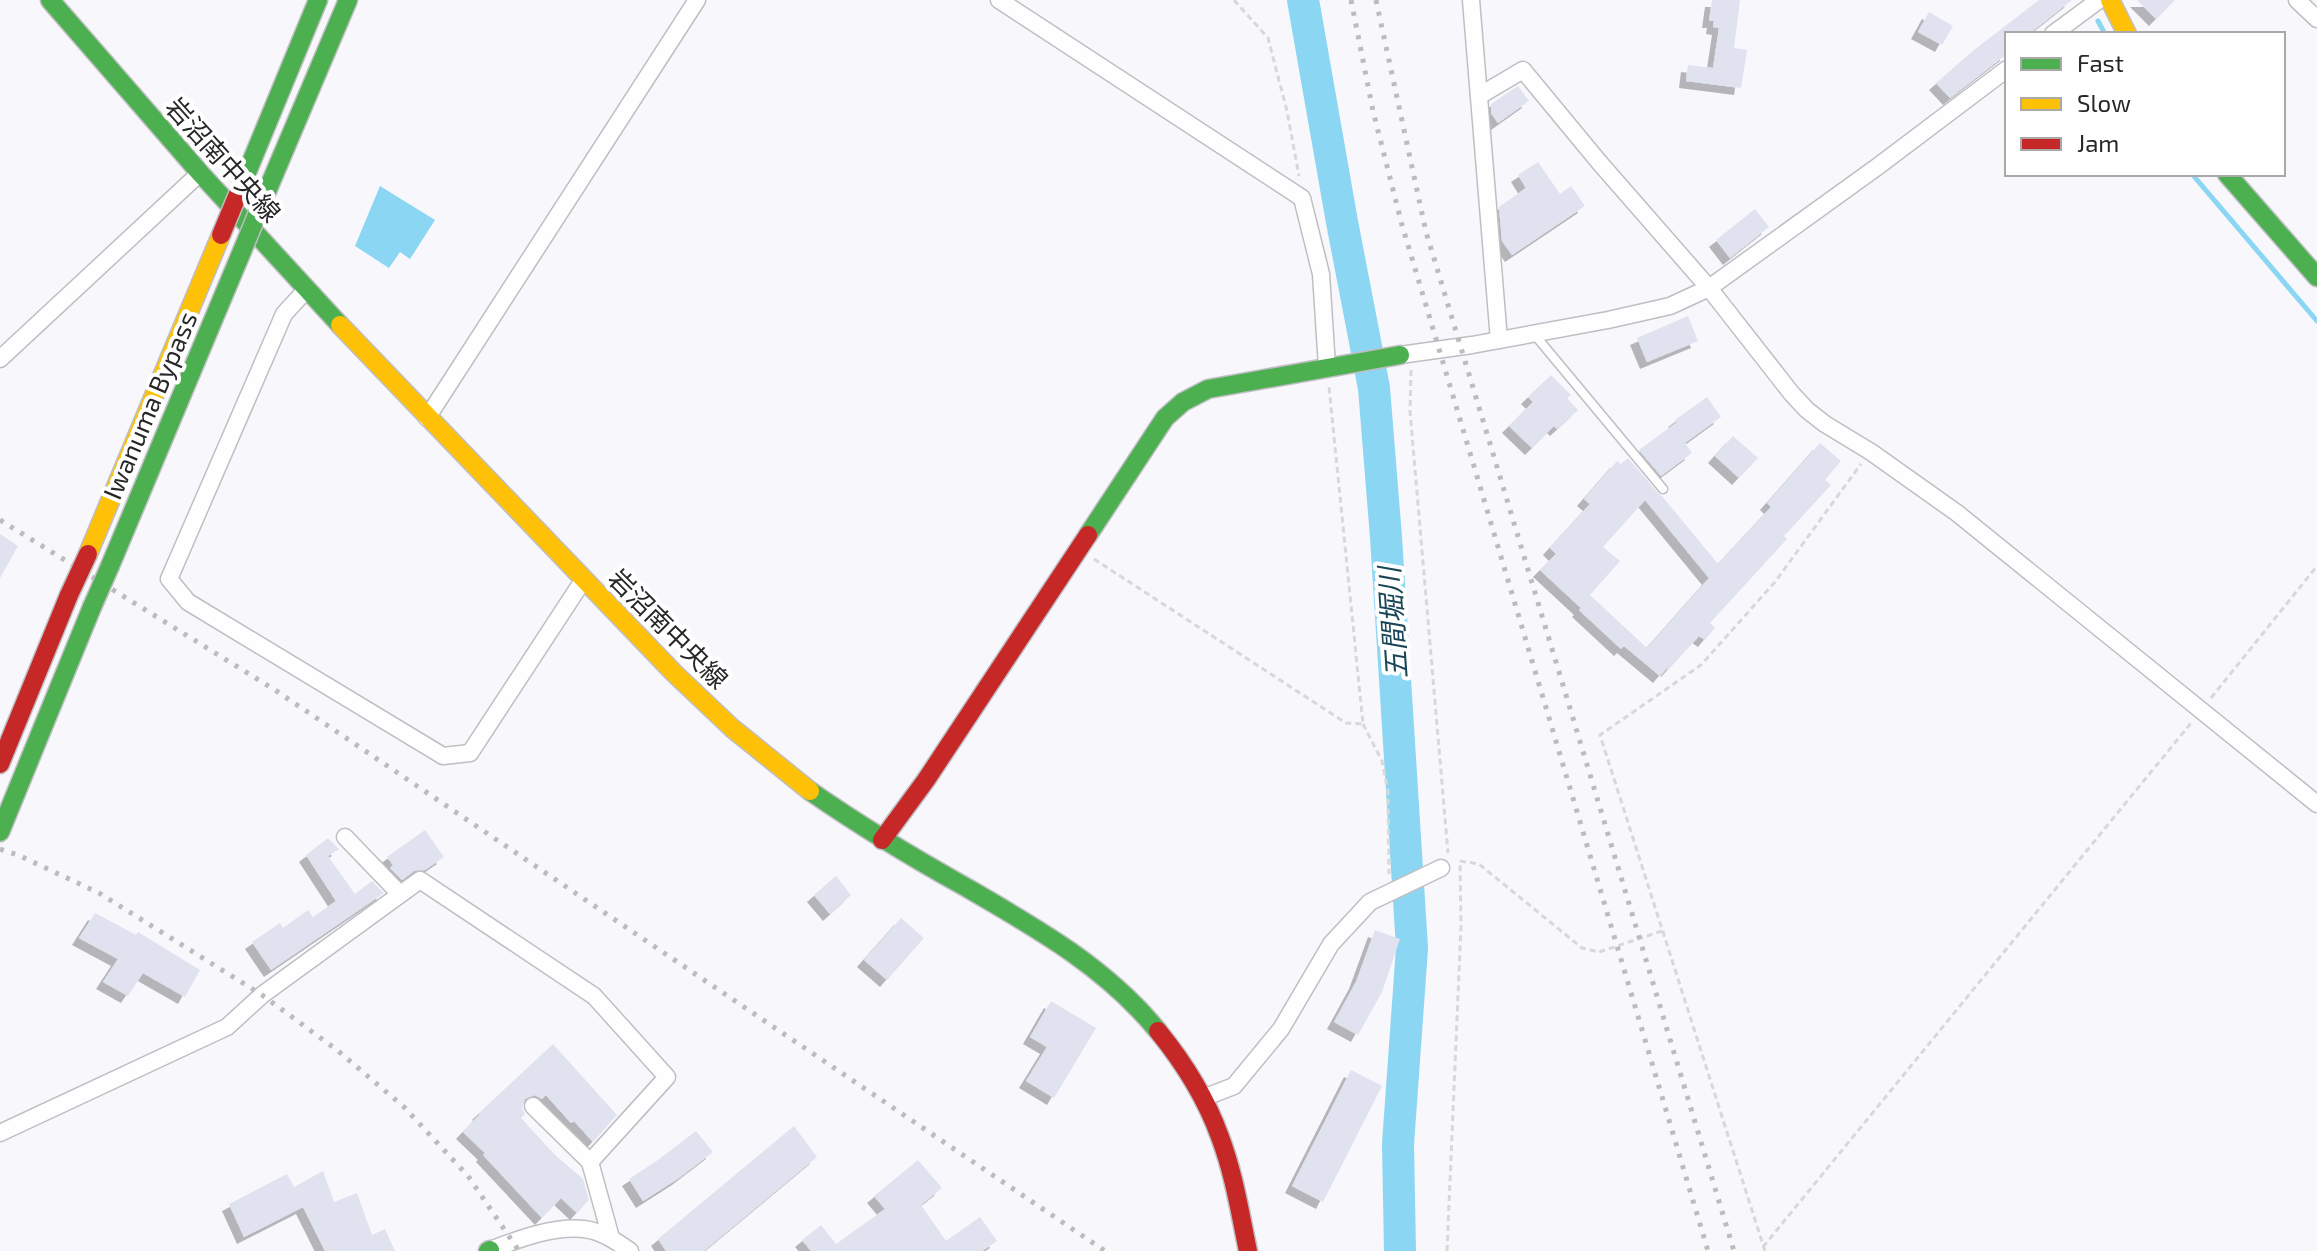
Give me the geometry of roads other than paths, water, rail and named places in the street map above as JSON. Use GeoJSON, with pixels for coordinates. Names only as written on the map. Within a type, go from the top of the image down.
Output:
{"type":"FeatureCollection","features":[{"type":"Feature","properties":{"kind":"main road","name":"岩沼南中央線"},"geometry":{"type":"LineString","coordinates":[[50,0],[306,290],[710,707],[762,754],[824,801],[882,840],[1034,927],[1089,963],[1148,1019],[1175,1053],[1203,1098],[1221,1138],[1248,1251]]}},
{"type":"Feature","properties":{"kind":"main road","name":"Iwanuma Bypass"},"geometry":{"type":"LineString","coordinates":[[0,764],[318,0]]}},
{"type":"Feature","properties":{"kind":"main road","name":"Iwanuma Bypass"},"geometry":{"type":"LineString","coordinates":[[0,831],[348,0]]}},
{"type":"Feature","properties":{"kind":"main road"},"geometry":{"type":"LineString","coordinates":[[2110,0],[2126,32]]}},
{"type":"Feature","properties":{"kind":"main road"},"geometry":{"type":"LineString","coordinates":[[2229,176],[2317,277]]}},
{"type":"Feature","properties":{"kind":"main road"},"geometry":{"type":"LineString","coordinates":[[882,840],[926,780],[1165,418],[1183,402],[1208,389],[1405,354]]}},
{"type":"Feature","properties":{"kind":"street"},"geometry":{"type":"LineString","coordinates":[[427,418],[697,0]]}},
{"type":"Feature","properties":{"kind":"street"},"geometry":{"type":"LineString","coordinates":[[999,0],[1302,198],[1321,274],[1327,367]]}},
{"type":"Feature","properties":{"kind":"street"},"geometry":{"type":"LineString","coordinates":[[1471,0],[1499,340]]}},
{"type":"Feature","properties":{"kind":"street"},"geometry":{"type":"LineString","coordinates":[[2056,32],[2099,0]]}},
{"type":"Feature","properties":{"kind":"street"},"geometry":{"type":"LineString","coordinates":[[2297,0],[2317,19]]}},
{"type":"Feature","properties":{"kind":"street"},"geometry":{"type":"LineString","coordinates":[[1479,96],[1523,70],[1709,288],[1792,394],[1825,424],[1871,452],[1957,513],[2317,804]]}},
{"type":"Feature","properties":{"kind":"street"},"geometry":{"type":"LineString","coordinates":[[1405,354],[1533,334],[1670,306],[1709,288],[2005,71]]}},
{"type":"Feature","properties":{"kind":"street"},"geometry":{"type":"LineString","coordinates":[[0,359],[200,173]]}},
{"type":"Feature","properties":{"kind":"street"},"geometry":{"type":"LineString","coordinates":[[306,290],[284,314],[169,579],[188,602],[443,756],[470,753],[584,579]]}},
{"type":"Feature","properties":{"kind":"street"},"geometry":{"type":"LineString","coordinates":[[345,837],[400,894]]}},
{"type":"Feature","properties":{"kind":"street"},"geometry":{"type":"LineString","coordinates":[[1203,1098],[1234,1086],[1281,1029],[1331,944],[1370,902],[1441,868]]}},
{"type":"Feature","properties":{"kind":"street"},"geometry":{"type":"LineString","coordinates":[[0,1133],[227,1027],[262,995],[420,880],[594,996],[667,1077],[590,1162]]}},
{"type":"Feature","properties":{"kind":"street"},"geometry":{"type":"LineString","coordinates":[[533,1106],[590,1162],[611,1238]]}},
{"type":"Feature","properties":{"kind":"street"},"geometry":{"type":"LineString","coordinates":[[489,1251],[551,1231],[585,1229],[611,1238],[630,1251]]}},
{"type":"Feature","properties":{"kind":"lane"},"geometry":{"type":"LineString","coordinates":[[1533,334],[1663,489]]}},
{"type":"Feature","properties":{"kind":"water"},"geometry":{"type":"Polygon","coordinates":[[[380,186],[435,220],[410,259],[400,252],[389,268],[355,246],[380,186]]]}},
{"type":"Feature","properties":{"kind":"waterway","name":"五間堀川"},"geometry":{"type":"LineString","coordinates":[[1303,0],[1374,388],[1386,537],[1412,948],[1398,1144],[1400,1251]]}},
{"type":"Feature","properties":{"kind":"waterway"},"geometry":{"type":"LineString","coordinates":[[2098,21],[2104,32]]}},
{"type":"Feature","properties":{"kind":"waterway"},"geometry":{"type":"LineString","coordinates":[[2194,176],[2317,321]]}},
{"type":"Feature","properties":{"kind":"railway"},"geometry":{"type":"LineString","coordinates":[[1351,0],[1373,111],[1402,225],[1708,1251]]}},
{"type":"Feature","properties":{"kind":"railway"},"geometry":{"type":"LineString","coordinates":[[1376,0],[1426,232],[1734,1251]]}},
{"type":"Feature","properties":{"kind":"railway"},"geometry":{"type":"LineString","coordinates":[[0,520],[275,690],[1105,1251]]}},
{"type":"Feature","properties":{"kind":"railway"},"geometry":{"type":"LineString","coordinates":[[0,849],[99,893],[262,995],[337,1050],[404,1107],[468,1176],[519,1251]]}}]}
